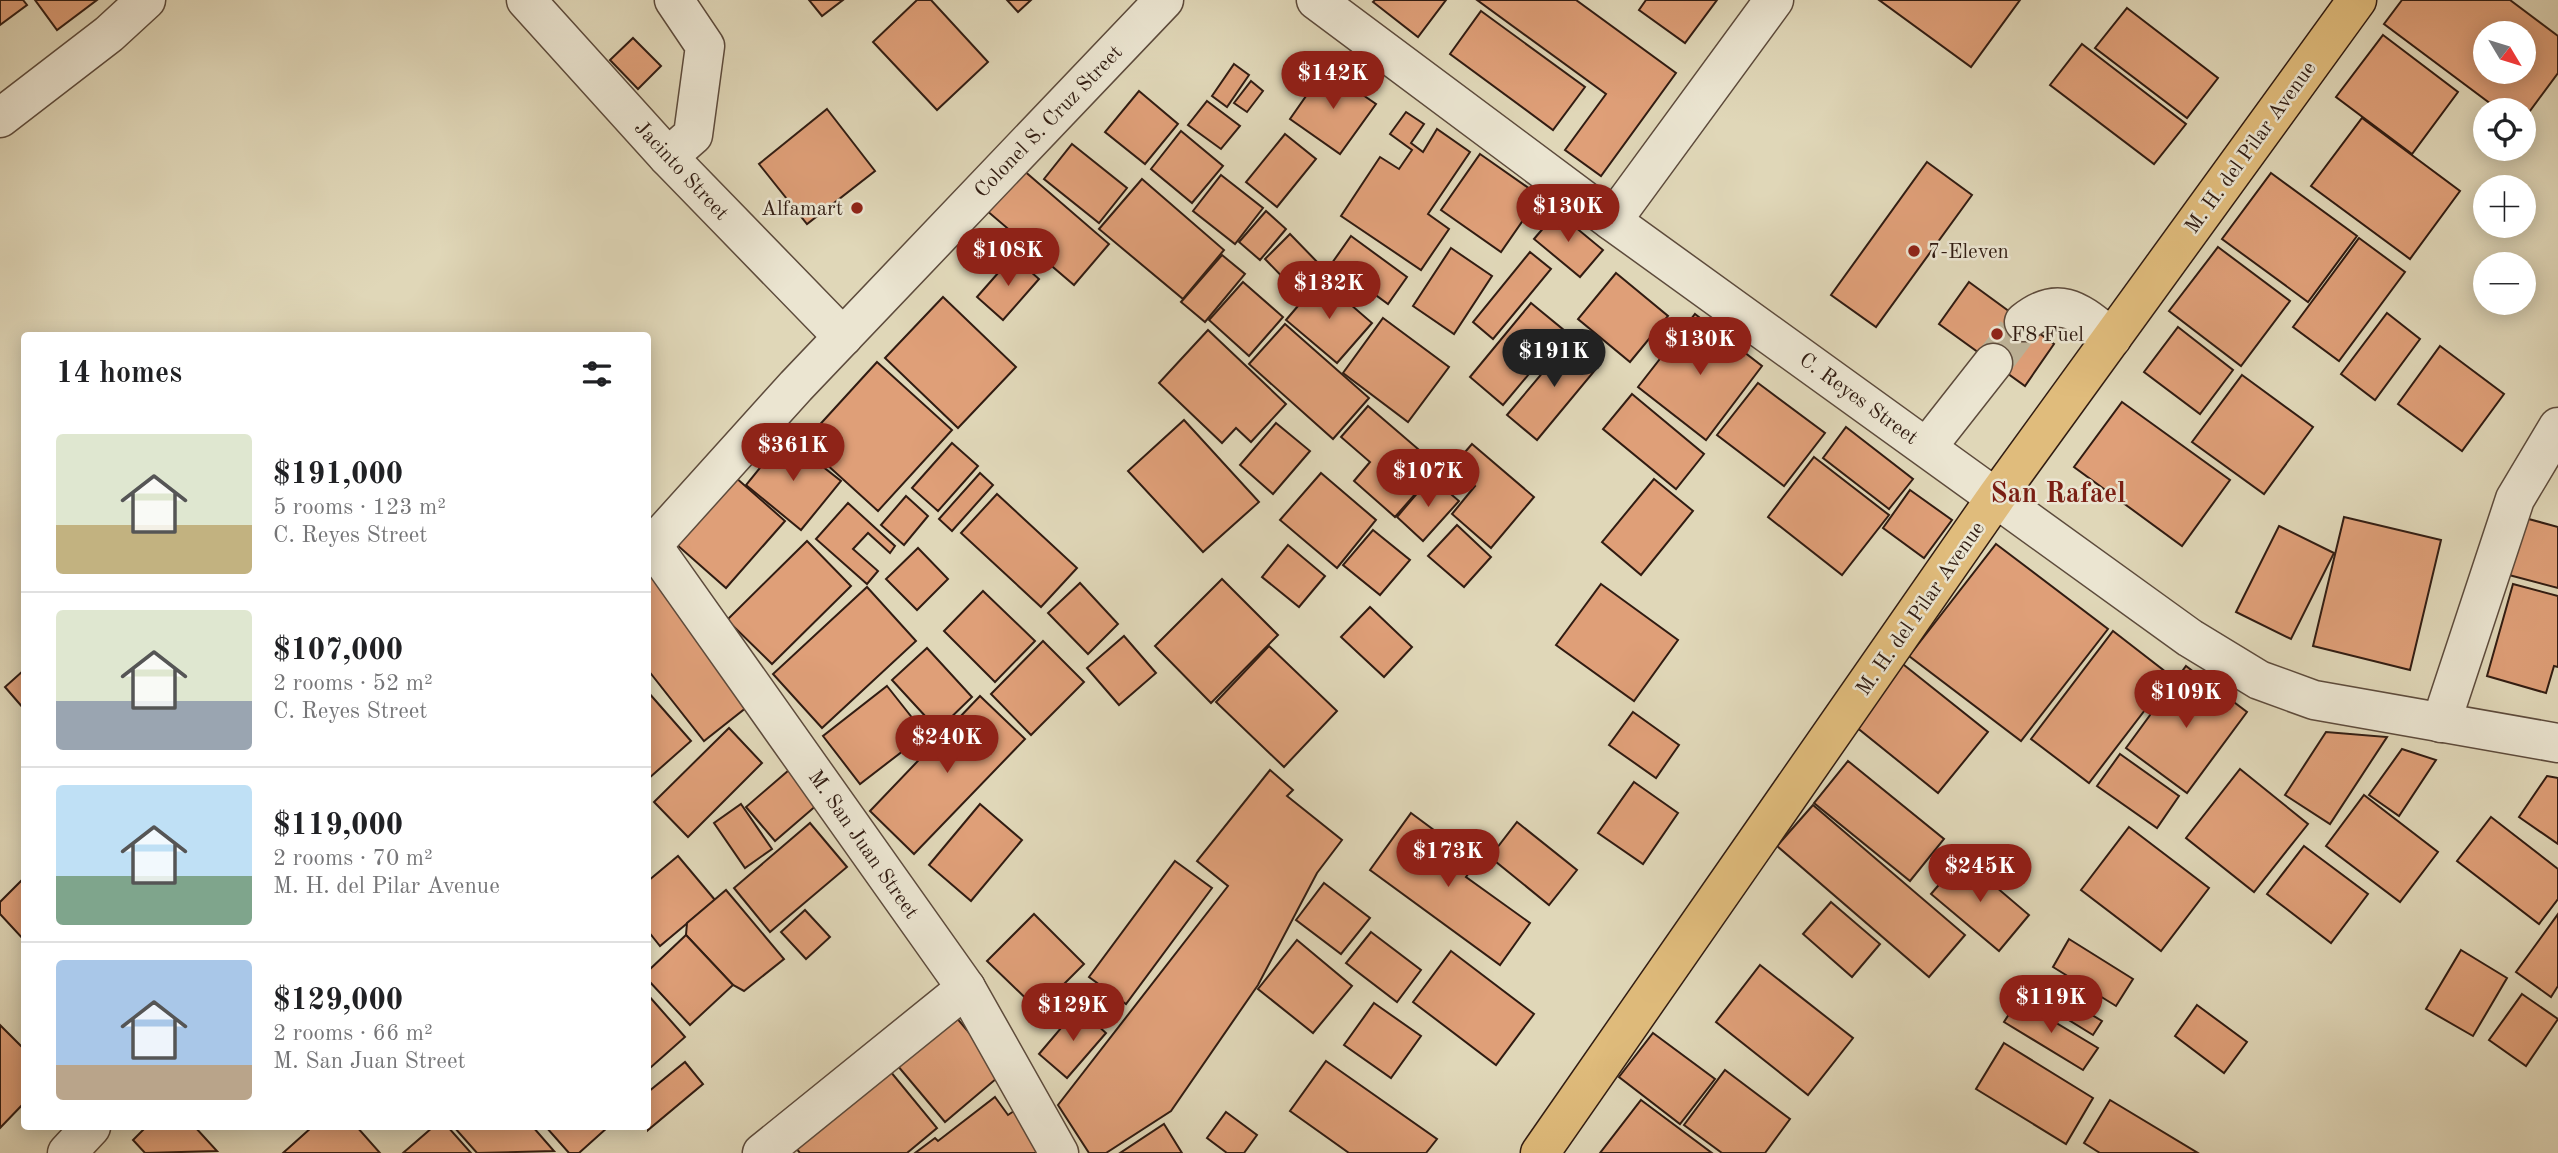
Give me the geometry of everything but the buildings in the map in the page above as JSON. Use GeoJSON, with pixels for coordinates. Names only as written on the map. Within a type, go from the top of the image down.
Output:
{"type":"FeatureCollection","features":[{"type":"Feature","properties":{"kind":"main road","name":"M. H. del Pilar Avenue"},"geometry":{"type":"LineString","coordinates":[[1540,1153],[1997,496],[2357,0]]}},
{"type":"Feature","properties":{"kind":"street"},"geometry":{"type":"LineString","coordinates":[[0,118],[109,34],[146,0]]}},
{"type":"Feature","properties":{"kind":"street","name":"Jacinto Street"},"geometry":{"type":"LineString","coordinates":[[526,0],[668,157],[843,337]]}},
{"type":"Feature","properties":{"kind":"street"},"geometry":{"type":"LineString","coordinates":[[668,157],[694,135],[705,46],[674,0]]}},
{"type":"Feature","properties":{"kind":"street","name":"Colonel S. Cruz Street"},"geometry":{"type":"LineString","coordinates":[[651,547],[843,337],[1164,0]]}},
{"type":"Feature","properties":{"kind":"street","name":"C. Reyes Street"},"geometry":{"type":"LineString","coordinates":[[1316,0],[1612,222],[1997,496],[2190,638],[2259,680],[2314,699],[2558,743]]}},
{"type":"Feature","properties":{"kind":"street"},"geometry":{"type":"LineString","coordinates":[[1612,222],[1774,0]]}},
{"type":"Feature","properties":{"kind":"street"},"geometry":{"type":"LineString","coordinates":[[2024,322],[2040,309],[2067,308],[2076,310],[2112,338]]}},
{"type":"Feature","properties":{"kind":"street"},"geometry":{"type":"LineString","coordinates":[[1927,447],[1993,363]]}},
{"type":"Feature","properties":{"kind":"street"},"geometry":{"type":"LineString","coordinates":[[2441,723],[2515,499],[2558,427]]}},
{"type":"Feature","properties":{"kind":"street","name":"M. San Juan Street"},"geometry":{"type":"LineString","coordinates":[[651,549],[966,988],[1059,1153]]}},
{"type":"Feature","properties":{"kind":"street"},"geometry":{"type":"LineString","coordinates":[[762,1153],[966,988]]}},
{"type":"Feature","properties":{"kind":"street"},"geometry":{"type":"LineString","coordinates":[[67,1153],[88,1130]]}},
{"type":"Feature","properties":{"kind":"tunnel"},"geometry":{"type":"LineString","coordinates":[[1993,363],[2024,322]]}},
{"type":"Feature","properties":{"kind":"place","name":"Alfamart"},"geometry":{"type":"Point","coordinates":[857,208]}},
{"type":"Feature","properties":{"kind":"place","name":"7-Eleven"},"geometry":{"type":"Point","coordinates":[1914,251]}},
{"type":"Feature","properties":{"kind":"place","name":"F8 Fuel"},"geometry":{"type":"Point","coordinates":[1997,334]}},
{"type":"Feature","properties":{"kind":"district","name":"San Rafael"},"geometry":{"type":"Point","coordinates":[2058,492]}}]}
